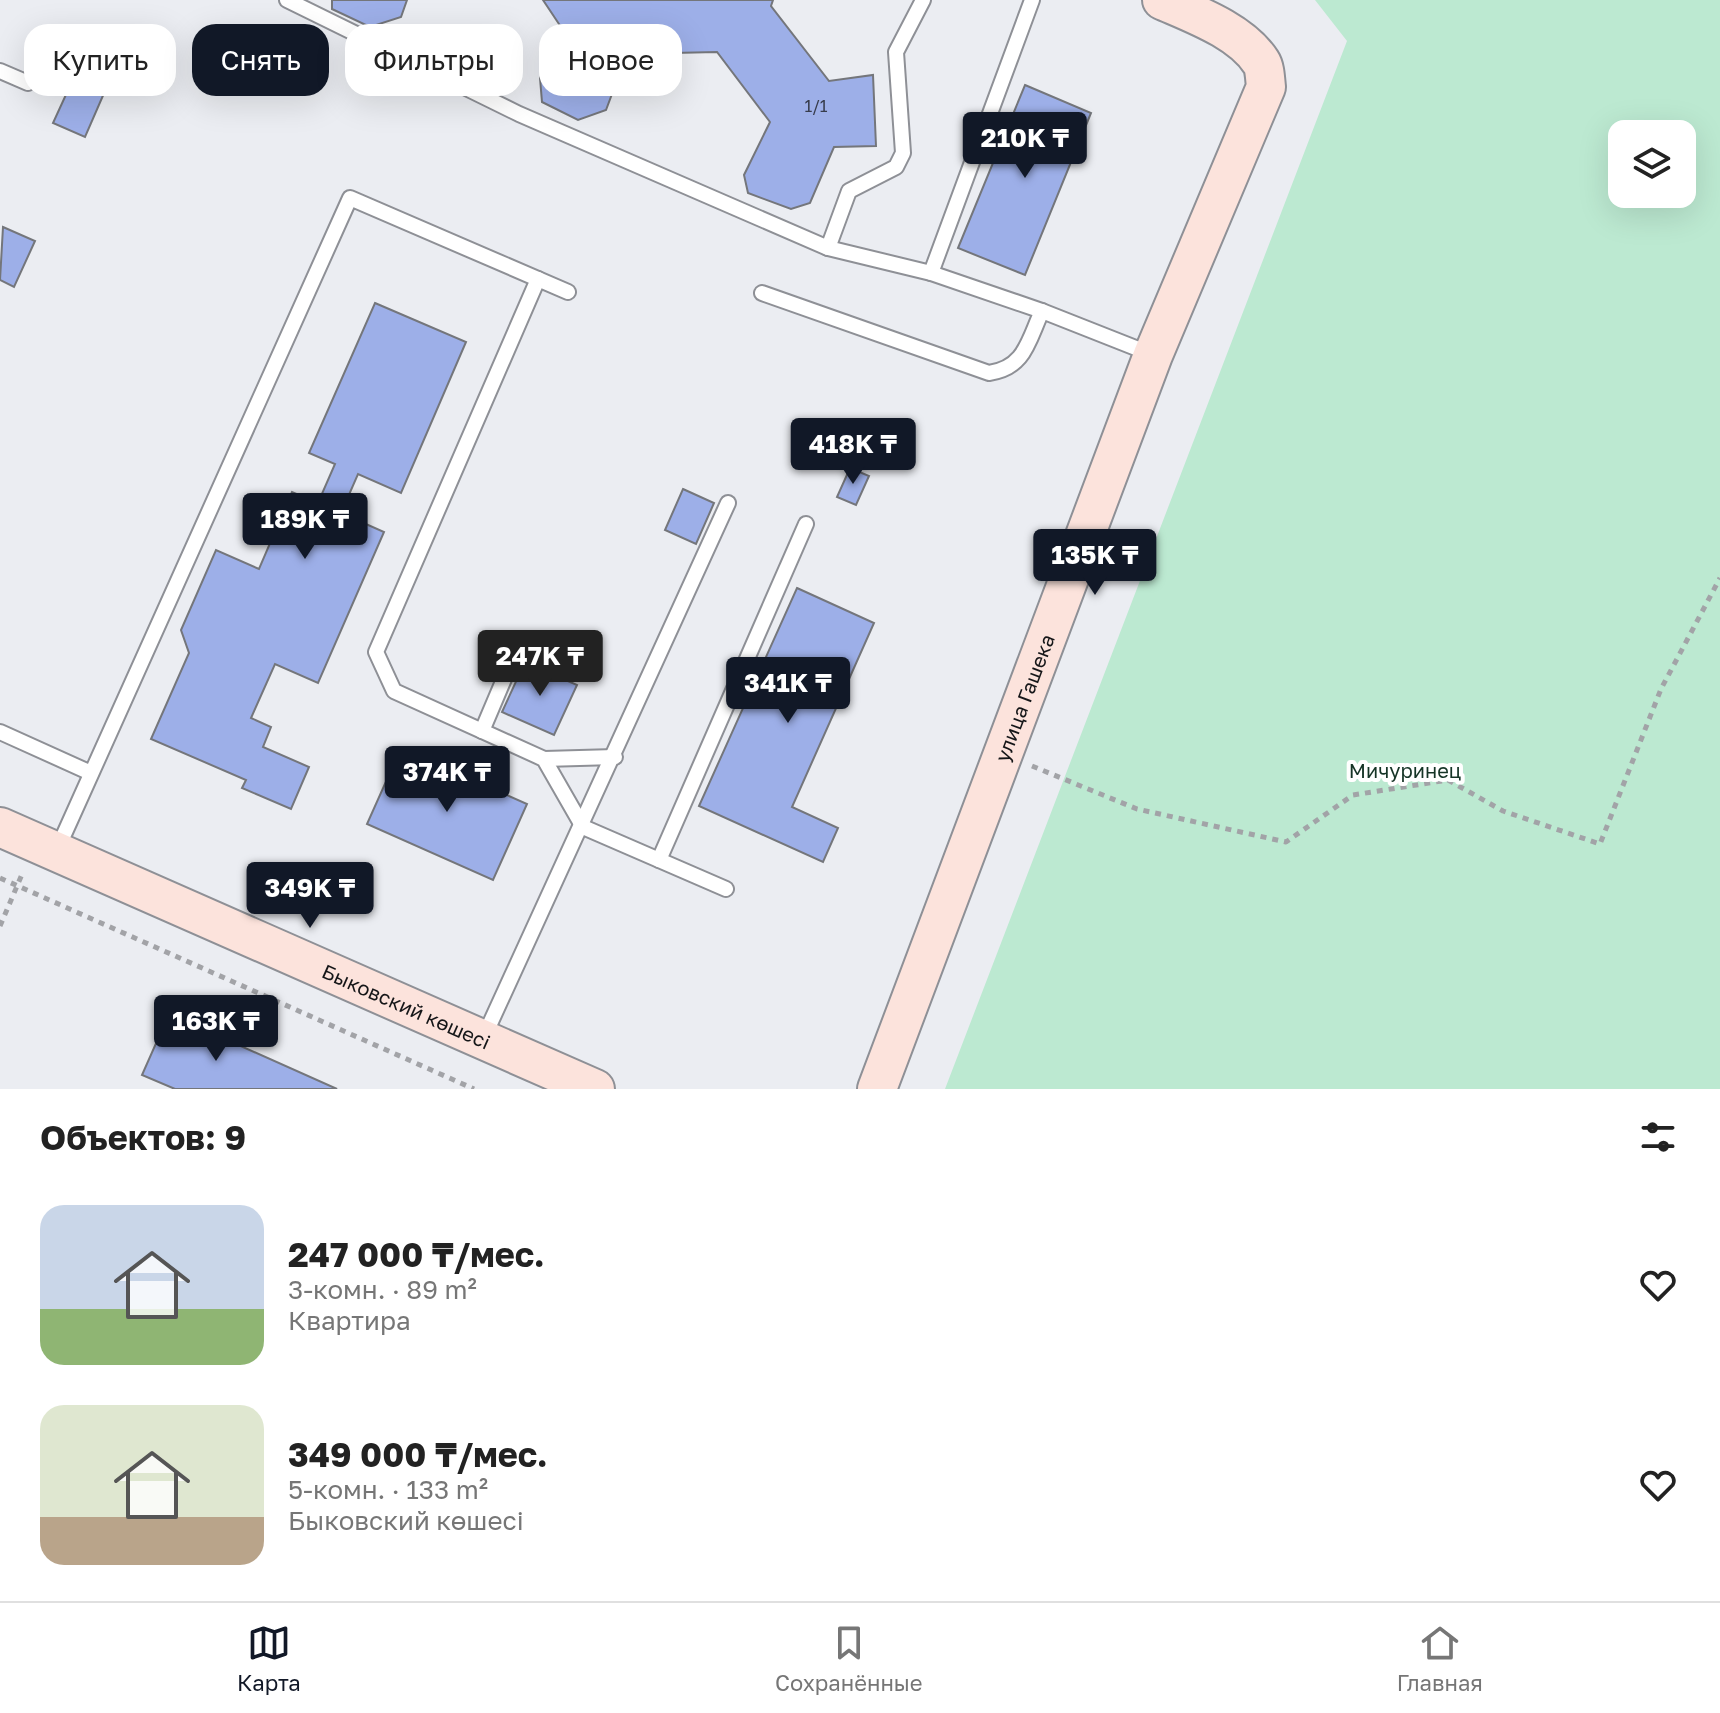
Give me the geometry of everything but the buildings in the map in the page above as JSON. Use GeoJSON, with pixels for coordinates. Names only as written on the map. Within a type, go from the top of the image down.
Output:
{"type":"FeatureCollection","features":[{"type":"Feature","properties":{"kind":"main road","name":"улица Гашека"},"geometry":{"type":"LineString","coordinates":[[877,1089],[1153,355],[1266,87],[1263,63],[1209,15],[1162,0]]}},
{"type":"Feature","properties":{"kind":"main road","name":"Быковский көшесі"},"geometry":{"type":"LineString","coordinates":[[0,827],[595,1089]]}},
{"type":"Feature","properties":{"kind":"lane"},"geometry":{"type":"LineString","coordinates":[[287,0],[519,114],[828,248],[931,273],[1042,311],[1153,355]]}},
{"type":"Feature","properties":{"kind":"lane"},"geometry":{"type":"LineString","coordinates":[[828,248],[849,191],[896,167],[903,153],[896,52],[923,0]]}},
{"type":"Feature","properties":{"kind":"lane"},"geometry":{"type":"LineString","coordinates":[[931,273],[1032,0]]}},
{"type":"Feature","properties":{"kind":"lane"},"geometry":{"type":"LineString","coordinates":[[0,71],[24,81]]}},
{"type":"Feature","properties":{"kind":"lane"},"geometry":{"type":"LineString","coordinates":[[46,847],[91,773],[350,198],[568,292]]}},
{"type":"Feature","properties":{"kind":"lane"},"geometry":{"type":"LineString","coordinates":[[538,279],[376,652],[394,691],[544,759],[615,757]]}},
{"type":"Feature","properties":{"kind":"lane"},"geometry":{"type":"LineString","coordinates":[[762,293],[989,373],[1006,371],[1018,363],[1042,311]]}},
{"type":"Feature","properties":{"kind":"lane"},"geometry":{"type":"LineString","coordinates":[[483,1040],[615,757],[728,503]]}},
{"type":"Feature","properties":{"kind":"lane"},"geometry":{"type":"LineString","coordinates":[[659,860],[806,524]]}},
{"type":"Feature","properties":{"kind":"lane"},"geometry":{"type":"LineString","coordinates":[[482,731],[518,646],[577,671]]}},
{"type":"Feature","properties":{"kind":"lane"},"geometry":{"type":"LineString","coordinates":[[0,732],[91,773]]}},
{"type":"Feature","properties":{"kind":"lane"},"geometry":{"type":"LineString","coordinates":[[544,759],[583,827],[726,889]]}},
{"type":"Feature","properties":{"kind":"path"},"geometry":{"type":"LineString","coordinates":[[1003,754],[1137,809],[1286,842],[1353,795],[1448,780],[1503,811],[1600,844],[1661,689],[1720,578]]}},
{"type":"Feature","properties":{"kind":"path"},"geometry":{"type":"LineString","coordinates":[[0,926],[17,885],[46,847]]}},
{"type":"Feature","properties":{"kind":"path"},"geometry":{"type":"LineString","coordinates":[[0,878],[474,1089]]}},
{"type":"Feature","properties":{"kind":"green space","name":"Мичуринец"},"geometry":{"type":"Polygon","coordinates":[[[1315,0],[1720,0],[1720,1089],[945,1089],[1347,41],[1315,0]]]}}]}
